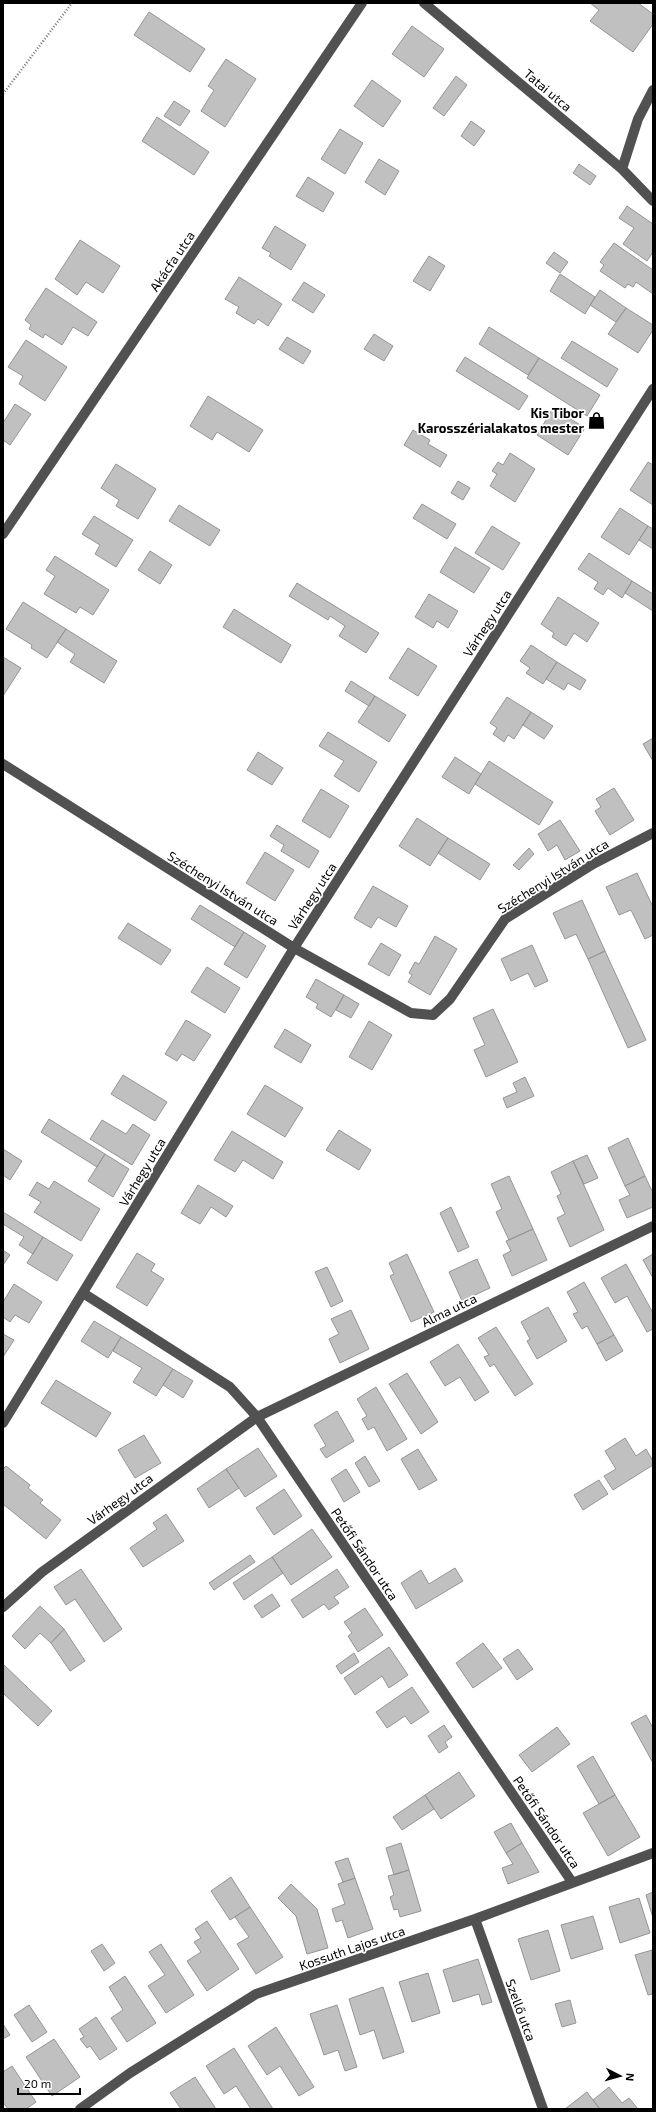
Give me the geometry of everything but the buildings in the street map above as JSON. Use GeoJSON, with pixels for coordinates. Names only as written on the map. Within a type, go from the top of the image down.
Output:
{"type":"FeatureCollection","features":[{"type":"Feature","properties":{"kind":"street","name":"Akácfa utca"},"geometry":{"type":"LineString","coordinates":[[3,534],[362,3]]}},
{"type":"Feature","properties":{"kind":"street","name":"Tatai utca"},"geometry":{"type":"LineString","coordinates":[[424,3],[622,169],[653,201]]}},
{"type":"Feature","properties":{"kind":"street"},"geometry":{"type":"LineString","coordinates":[[622,169],[638,119],[653,90]]}},
{"type":"Feature","properties":{"kind":"street","name":"Várhegy utca"},"geometry":{"type":"LineString","coordinates":[[3,1423],[294,948],[653,389]]}},
{"type":"Feature","properties":{"kind":"street","name":"Széchenyi István utca"},"geometry":{"type":"LineString","coordinates":[[3,764],[294,948],[411,1013],[433,1015],[450,999],[505,919],[593,864],[653,833]]}},
{"type":"Feature","properties":{"kind":"street","name":"Alma utca"},"geometry":{"type":"LineString","coordinates":[[257,1417],[653,1226]]}},
{"type":"Feature","properties":{"kind":"street","name":"Petőfi Sándor utca"},"geometry":{"type":"LineString","coordinates":[[83,1293],[230,1387],[257,1417],[572,1882]]}},
{"type":"Feature","properties":{"kind":"street","name":"Várhegy utca"},"geometry":{"type":"LineString","coordinates":[[3,1608],[42,1572],[257,1417]]}},
{"type":"Feature","properties":{"kind":"street","name":"Kossuth Lajos utca"},"geometry":{"type":"LineString","coordinates":[[80,2109],[130,2073],[256,1994],[475,1919],[653,1853]]}},
{"type":"Feature","properties":{"kind":"street","name":"Szellő utca"},"geometry":{"type":"LineString","coordinates":[[475,1919],[543,2109]]}},
{"type":"Feature","properties":{"kind":"path"},"geometry":{"type":"LineString","coordinates":[[3,94],[72,3]]}},
{"type":"Feature","properties":{"kind":"place","name":"Kis Tibor Karosszérialakatos mester"},"geometry":{"type":"Point","coordinates":[597,420]}}]}
